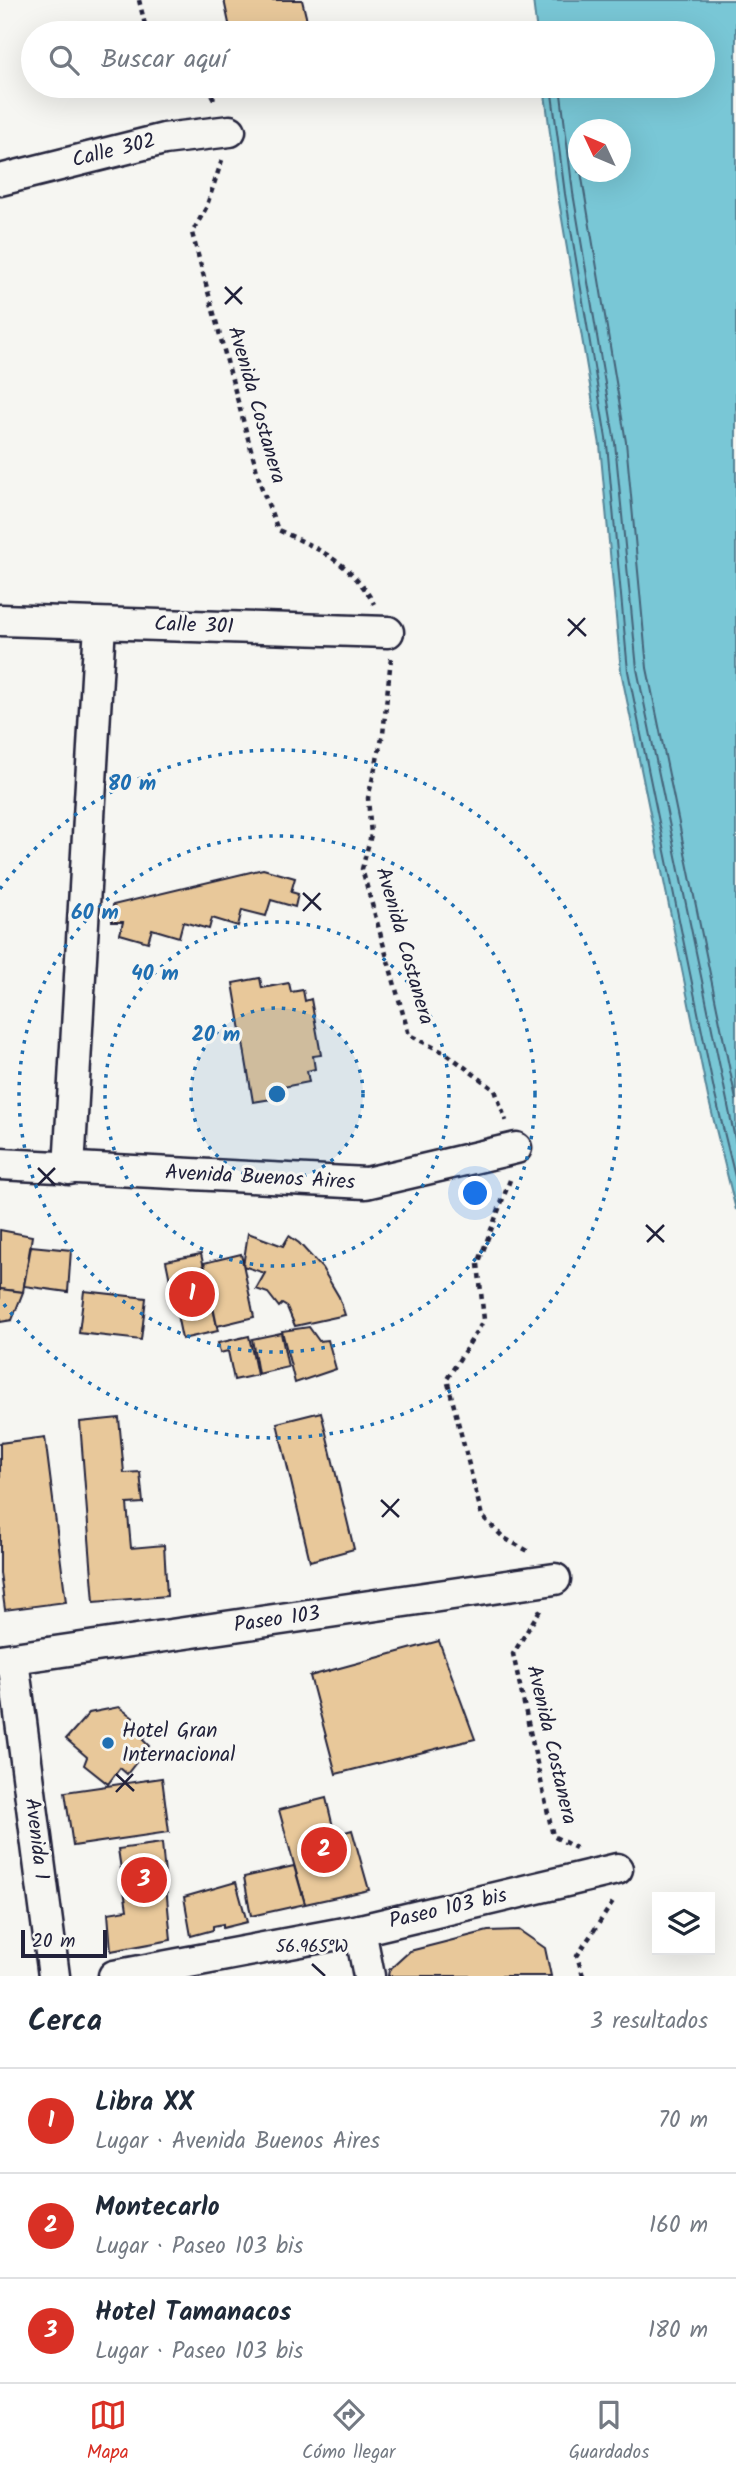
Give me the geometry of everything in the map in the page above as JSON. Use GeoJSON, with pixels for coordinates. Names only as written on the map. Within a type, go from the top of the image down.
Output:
{"type":"FeatureCollection","features":[{"type":"Feature","properties":{"kind":"street","name":"Calle 302"},"geometry":{"type":"LineString","coordinates":[[0,180],[164,139],[230,131]]}},
{"type":"Feature","properties":{"kind":"street","name":"Calle 301"},"geometry":{"type":"LineString","coordinates":[[0,620],[388,632]]}},
{"type":"Feature","properties":{"kind":"street"},"geometry":{"type":"LineString","coordinates":[[69,1169],[100,624]]}},
{"type":"Feature","properties":{"kind":"street","name":"Avenida Buenos Aires"},"geometry":{"type":"LineString","coordinates":[[0,1164],[366,1183],[516,1149]]}},
{"type":"Feature","properties":{"kind":"street","name":"Paseo 103"},"geometry":{"type":"LineString","coordinates":[[6,1660],[555,1579]]}},
{"type":"Feature","properties":{"kind":"street","name":"Avenida 1"},"geometry":{"type":"LineString","coordinates":[[6,1660],[54,1976]]}},
{"type":"Feature","properties":{"kind":"street","name":"Paseo 103 bis"},"geometry":{"type":"LineString","coordinates":[[114,1976],[360,1930],[617,1869]]}},
{"type":"Feature","properties":{"kind":"street"},"geometry":{"type":"LineString","coordinates":[[360,1930],[369,1976]]}},
{"type":"Feature","properties":{"kind":"path"},"geometry":{"type":"LineString","coordinates":[[139,0],[144,21]]}},
{"type":"Feature","properties":{"kind":"path"},"geometry":{"type":"LineString","coordinates":[[213,98],[230,131]]}},
{"type":"Feature","properties":{"kind":"path","name":"Avenida Costanera"},"geometry":{"type":"LineString","coordinates":[[230,131],[206,208],[192,233],[261,486],[278,530],[325,551],[365,587],[388,632],[392,673],[383,734],[368,798],[371,835],[362,869],[409,1035],[447,1054],[495,1090],[516,1149]]}},
{"type":"Feature","properties":{"kind":"path"},"geometry":{"type":"LineString","coordinates":[[516,1149],[516,1162],[478,1264],[484,1320],[447,1379],[482,1516],[504,1538],[543,1560],[555,1579]]}},
{"type":"Feature","properties":{"kind":"path","name":"Avenida Costanera"},"geometry":{"type":"LineString","coordinates":[[555,1579],[513,1654],[553,1836],[617,1869]]}},
{"type":"Feature","properties":{"kind":"path"},"geometry":{"type":"LineString","coordinates":[[583,1976],[577,1956],[615,1902],[617,1869]]}},
{"type":"Feature","properties":{"kind":"water"},"geometry":{"type":"Polygon","coordinates":[[[533,0],[736,0],[736,1210],[708,1097],[621,671],[600,445],[558,195],[546,98],[715,98],[715,21],[536,21],[533,0]]]}},
{"type":"Feature","properties":{"kind":"building"},"geometry":{"type":"Polygon","coordinates":[[[224,0],[302,0],[307,21],[228,21],[224,0]]]}},
{"type":"Feature","properties":{"kind":"building"},"geometry":{"type":"Polygon","coordinates":[[[263,869],[295,878],[291,892],[298,894],[295,907],[271,900],[266,916],[242,910],[238,926],[212,918],[209,929],[183,922],[179,937],[152,929],[148,942],[120,934],[123,922],[112,922],[113,905],[263,869]]]}},
{"type":"Feature","properties":{"kind":"building"},"geometry":{"type":"Polygon","coordinates":[[[260,978],[262,988],[289,983],[291,992],[303,990],[305,1001],[311,999],[321,1055],[313,1056],[315,1069],[307,1071],[309,1082],[283,1087],[284,1097],[253,1102],[233,983],[260,978]]]}},
{"type":"Feature","properties":{"kind":"building"},"geometry":{"type":"Polygon","coordinates":[[[0,1230],[32,1236],[23,1292],[0,1289],[0,1230]]]}},
{"type":"Feature","properties":{"kind":"building"},"geometry":{"type":"Polygon","coordinates":[[[248,1233],[283,1246],[289,1236],[299,1243],[322,1268],[339,1297],[345,1315],[295,1326],[287,1307],[282,1304],[279,1307],[268,1293],[256,1289],[265,1273],[243,1266],[248,1233]]]}},
{"type":"Feature","properties":{"kind":"building"},"geometry":{"type":"Polygon","coordinates":[[[31,1246],[71,1250],[68,1292],[24,1286],[31,1246]]]}},
{"type":"Feature","properties":{"kind":"building"},"geometry":{"type":"Polygon","coordinates":[[[201,1254],[218,1331],[182,1339],[166,1261],[201,1254]]]}},
{"type":"Feature","properties":{"kind":"building"},"geometry":{"type":"Polygon","coordinates":[[[241,1254],[254,1317],[217,1326],[204,1263],[241,1254]]]}},
{"type":"Feature","properties":{"kind":"building"},"geometry":{"type":"Polygon","coordinates":[[[0,1289],[23,1292],[12,1320],[0,1322],[0,1289]]]}},
{"type":"Feature","properties":{"kind":"building"},"geometry":{"type":"Polygon","coordinates":[[[84,1291],[146,1298],[141,1340],[79,1333],[84,1291]]]}},
{"type":"Feature","properties":{"kind":"building"},"geometry":{"type":"Polygon","coordinates":[[[309,1327],[319,1341],[328,1340],[336,1369],[295,1383],[282,1331],[309,1327]]]}},
{"type":"Feature","properties":{"kind":"building"},"geometry":{"type":"Polygon","coordinates":[[[281,1333],[288,1367],[258,1374],[252,1339],[281,1333]]]}},
{"type":"Feature","properties":{"kind":"building"},"geometry":{"type":"Polygon","coordinates":[[[249,1336],[257,1375],[234,1380],[228,1351],[220,1353],[218,1343],[249,1336]]]}},
{"type":"Feature","properties":{"kind":"building"},"geometry":{"type":"Polygon","coordinates":[[[321,1412],[354,1549],[310,1561],[277,1423],[321,1412]]]}},
{"type":"Feature","properties":{"kind":"building"},"geometry":{"type":"Polygon","coordinates":[[[119,1418],[124,1473],[140,1472],[143,1503],[127,1504],[131,1548],[164,1545],[167,1596],[94,1602],[80,1422],[119,1418]]]}},
{"type":"Feature","properties":{"kind":"building"},"geometry":{"type":"Polygon","coordinates":[[[45,1437],[66,1602],[5,1610],[0,1573],[0,1443],[45,1437]]]}},
{"type":"Feature","properties":{"kind":"building"},"geometry":{"type":"Polygon","coordinates":[[[439,1641],[475,1739],[336,1774],[310,1676],[439,1641]]]}},
{"type":"Feature","properties":{"kind":"building","name":"Hotel Gran Internacional"},"geometry":{"type":"Polygon","coordinates":[[[119,1707],[148,1729],[143,1740],[149,1746],[127,1774],[120,1768],[108,1784],[84,1765],[87,1757],[66,1739],[89,1713],[119,1707]]]}},
{"type":"Feature","properties":{"kind":"building"},"geometry":{"type":"Polygon","coordinates":[[[162,1778],[169,1832],[73,1846],[65,1792],[162,1778]]]}},
{"type":"Feature","properties":{"kind":"building"},"geometry":{"type":"Polygon","coordinates":[[[326,1798],[335,1835],[352,1830],[369,1890],[305,1904],[279,1810],[326,1798]]]}},
{"type":"Feature","properties":{"kind":"building"},"geometry":{"type":"Polygon","coordinates":[[[162,1843],[171,1940],[111,1951],[108,1913],[127,1910],[118,1849],[162,1843]]]}},
{"type":"Feature","properties":{"kind":"building"},"geometry":{"type":"Polygon","coordinates":[[[294,1866],[305,1904],[251,1916],[244,1877],[294,1866]]]}},
{"type":"Feature","properties":{"kind":"building"},"geometry":{"type":"Polygon","coordinates":[[[236,1882],[247,1922],[223,1928],[223,1924],[213,1926],[213,1930],[191,1936],[184,1897],[236,1882]]]}},
{"type":"Feature","properties":{"kind":"building"},"geometry":{"type":"Polygon","coordinates":[[[519,1930],[545,1948],[551,1976],[388,1976],[389,1970],[410,1951],[488,1931],[519,1930]]]}},
{"type":"Feature","properties":{"kind":"place","name":"Libra XX"},"geometry":{"type":"Point","coordinates":[192,1294]}},
{"type":"Feature","properties":{"kind":"place","name":"Hotel Gran Internacional"},"geometry":{"type":"Point","coordinates":[108,1743]}},
{"type":"Feature","properties":{"kind":"place","name":"Montecarlo"},"geometry":{"type":"Point","coordinates":[324,1850]}},
{"type":"Feature","properties":{"kind":"place","name":"Hotel Tamanacos"},"geometry":{"type":"Point","coordinates":[144,1880]}}]}
